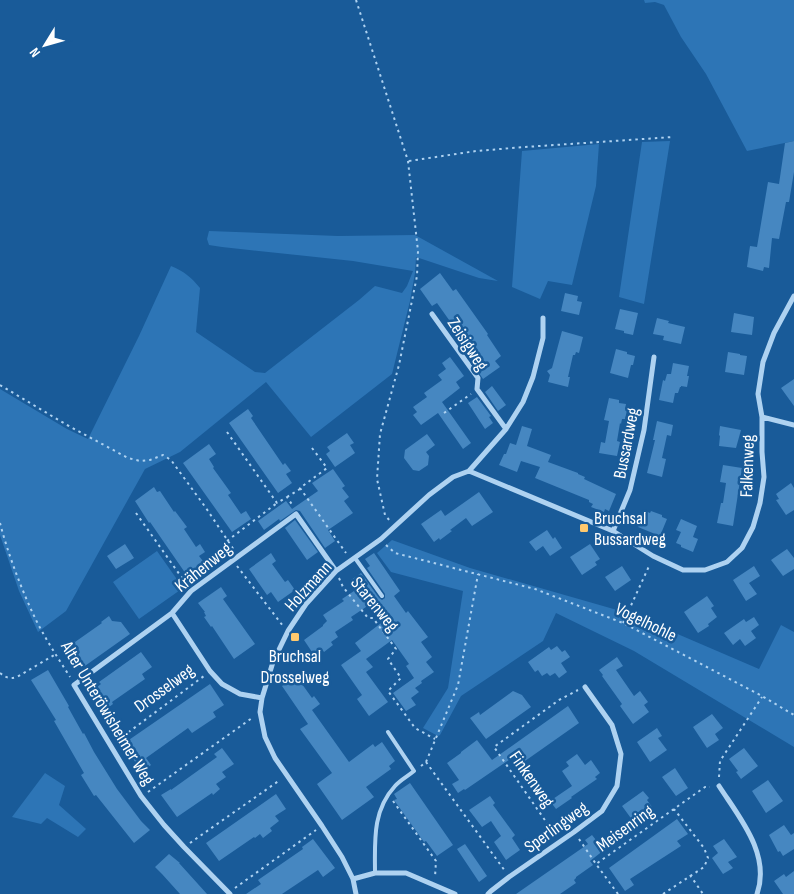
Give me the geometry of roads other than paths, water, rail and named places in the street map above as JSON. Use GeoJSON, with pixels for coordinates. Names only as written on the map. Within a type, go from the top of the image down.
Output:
{"type":"FeatureCollection","features":[{"type":"Feature","properties":{"kind":"street","name":"Falkenweg"},"geometry":{"type":"LineString","coordinates":[[468,471],[613,531],[653,556],[683,570],[705,570],[727,562],[742,548],[753,527],[760,504],[764,477],[762,417],[758,394],[763,362],[774,333],[794,296]]}},
{"type":"Feature","properties":{"kind":"street","name":"Zeisigweg"},"geometry":{"type":"LineString","coordinates":[[432,314],[478,378],[477,390],[506,429]]}},
{"type":"Feature","properties":{"kind":"street","name":"Holzmann"},"geometry":{"type":"LineString","coordinates":[[356,894],[353,879],[342,857],[275,758],[265,737],[260,712],[262,698],[274,662],[288,631],[306,604],[336,572],[381,539],[429,495],[453,477],[468,471],[506,429],[523,402],[533,377],[542,338],[543,318]]}},
{"type":"Feature","properties":{"kind":"street","name":"Bussardweg"},"geometry":{"type":"LineString","coordinates":[[613,531],[630,490],[644,430],[654,357]]}},
{"type":"Feature","properties":{"kind":"street"},"geometry":{"type":"LineString","coordinates":[[762,417],[794,425]]}},
{"type":"Feature","properties":{"kind":"street","name":"Krähenweg"},"geometry":{"type":"LineString","coordinates":[[74,685],[172,613],[191,591],[296,514],[336,572]]}},
{"type":"Feature","properties":{"kind":"street","name":"Drosselweg"},"geometry":{"type":"LineString","coordinates":[[172,613],[210,672],[222,684],[240,694],[262,698]]}},
{"type":"Feature","properties":{"kind":"street","name":"Alter Unteröwisheimer Weg"},"geometry":{"type":"LineString","coordinates":[[74,685],[141,796],[184,847],[230,893]]}},
{"type":"Feature","properties":{"kind":"street","name":"Sperlingweg"},"geometry":{"type":"LineString","coordinates":[[488,894],[602,811],[617,786],[621,754],[612,725],[585,687]]}},
{"type":"Feature","properties":{"kind":"street"},"geometry":{"type":"LineString","coordinates":[[719,786],[756,847],[760,870],[757,894]]}},
{"type":"Feature","properties":{"kind":"street"},"geometry":{"type":"LineString","coordinates":[[353,879],[375,873],[406,873],[456,894]]}},
{"type":"Feature","properties":{"kind":"lane"},"geometry":{"type":"LineString","coordinates":[[353,560],[382,596]]}},
{"type":"Feature","properties":{"kind":"lane"},"geometry":{"type":"LineString","coordinates":[[375,873],[376,821],[381,807],[388,794],[396,785],[414,771],[388,732]]}},
{"type":"Feature","properties":{"kind":"place","name":"Bruchsal Bussardweg"},"geometry":{"type":"Point","coordinates":[584,528]}},
{"type":"Feature","properties":{"kind":"place","name":"Bruchsal Drosselweg"},"geometry":{"type":"Point","coordinates":[295,637]}}]}
